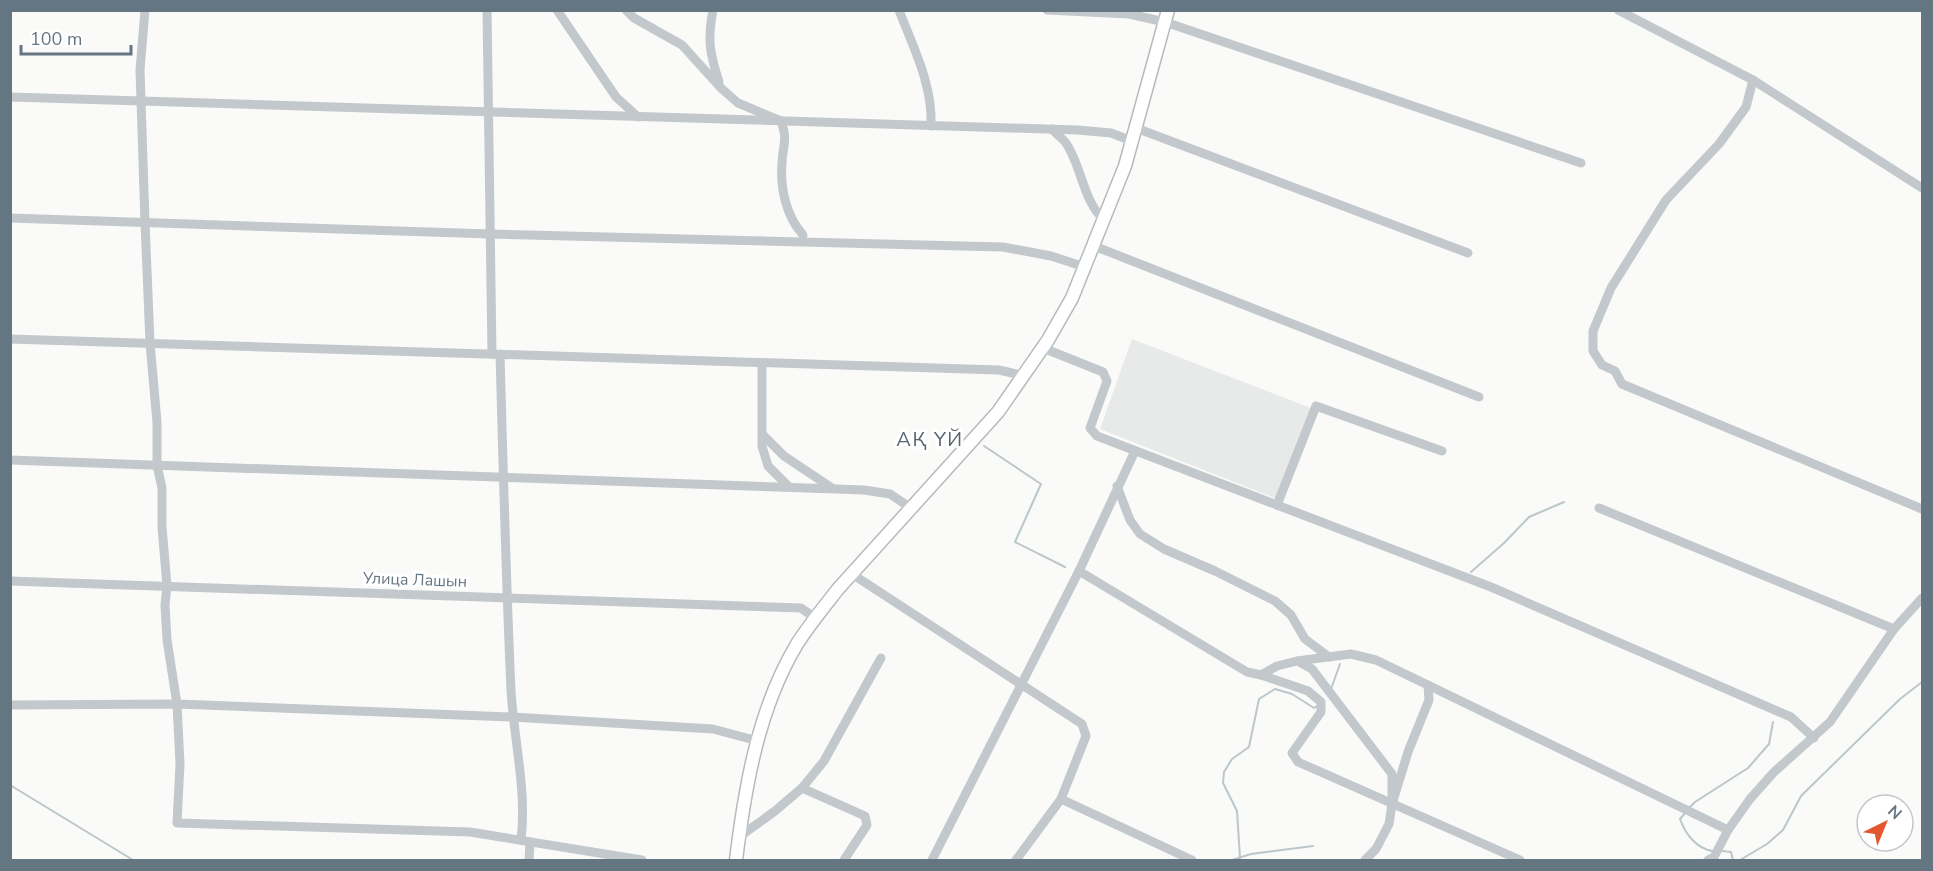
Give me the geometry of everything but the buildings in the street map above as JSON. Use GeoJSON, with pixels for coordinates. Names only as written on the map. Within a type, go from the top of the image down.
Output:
{"type":"FeatureCollection","features":[{"type":"Feature","properties":{"kind":"main road"},"geometry":{"type":"LineString","coordinates":[[736,861],[743,805],[758,741],[780,678],[796,646],[815,618],[852,574],[998,412],[1025,376],[1072,298],[1125,166],[1166,16]]}},
{"type":"Feature","properties":{"kind":"street"},"geometry":{"type":"LineString","coordinates":[[145,10],[140,70],[145,222],[150,343],[157,422],[157,465],[162,488],[167,640],[177,704],[177,744],[180,764],[177,823],[470,832],[642,861]]}},
{"type":"Feature","properties":{"kind":"street"},"geometry":{"type":"LineString","coordinates":[[487,10],[490,234],[503,477],[512,717],[529,861]]}},
{"type":"Feature","properties":{"kind":"street"},"geometry":{"type":"LineString","coordinates":[[557,10],[616,97],[638,117]]}},
{"type":"Feature","properties":{"kind":"street"},"geometry":{"type":"LineString","coordinates":[[626,10],[634,18],[682,45],[720,88],[738,103],[781,121],[787,137],[782,163],[786,204],[788,214],[803,235]]}},
{"type":"Feature","properties":{"kind":"street"},"geometry":{"type":"LineString","coordinates":[[713,10],[708,32],[710,53],[720,88]]}},
{"type":"Feature","properties":{"kind":"street"},"geometry":{"type":"LineString","coordinates":[[899,10],[926,81],[932,107],[931,126]]}},
{"type":"Feature","properties":{"kind":"street"},"geometry":{"type":"LineString","coordinates":[[1047,10],[1166,16],[1581,163]]}},
{"type":"Feature","properties":{"kind":"street"},"geometry":{"type":"LineString","coordinates":[[1618,10],[1753,80],[1923,188]]}},
{"type":"Feature","properties":{"kind":"street"},"geometry":{"type":"LineString","coordinates":[[1753,80],[1746,107],[1719,144],[1666,200],[1611,288],[1593,331],[1593,351],[1602,365],[1615,370],[1622,384],[1923,509]]}},
{"type":"Feature","properties":{"kind":"street"},"geometry":{"type":"LineString","coordinates":[[10,97],[1052,129],[1134,134],[1468,253]]}},
{"type":"Feature","properties":{"kind":"street"},"geometry":{"type":"LineString","coordinates":[[738,103],[746,120]]}},
{"type":"Feature","properties":{"kind":"street"},"geometry":{"type":"LineString","coordinates":[[1052,129],[1066,143],[1094,211],[1104,220]]}},
{"type":"Feature","properties":{"kind":"street"},"geometry":{"type":"LineString","coordinates":[[10,218],[490,234],[1003,247],[1051,256],[1085,267]]}},
{"type":"Feature","properties":{"kind":"street"},"geometry":{"type":"LineString","coordinates":[[1094,246],[1479,397]]}},
{"type":"Feature","properties":{"kind":"street"},"geometry":{"type":"LineString","coordinates":[[10,339],[999,370],[1025,376]]}},
{"type":"Feature","properties":{"kind":"street"},"geometry":{"type":"LineString","coordinates":[[1043,348],[1103,372],[1107,381],[1090,428],[1097,436],[1532,604],[1791,717],[1814,738]]}},
{"type":"Feature","properties":{"kind":"street"},"geometry":{"type":"LineString","coordinates":[[762,363],[762,446],[768,466],[789,487]]}},
{"type":"Feature","properties":{"kind":"street"},"geometry":{"type":"LineString","coordinates":[[1277,505],[1316,406],[1442,451]]}},
{"type":"Feature","properties":{"kind":"street"},"geometry":{"type":"LineString","coordinates":[[762,435],[784,456],[833,489]]}},
{"type":"Feature","properties":{"kind":"street"},"geometry":{"type":"LineString","coordinates":[[932,861],[1079,571],[1135,451]]}},
{"type":"Feature","properties":{"kind":"street"},"geometry":{"type":"LineString","coordinates":[[10,460],[864,490],[890,494],[911,508]]}},
{"type":"Feature","properties":{"kind":"street"},"geometry":{"type":"LineString","coordinates":[[1118,486],[1130,520],[1140,534],[1164,549],[1275,601],[1291,615],[1305,639],[1329,657]]}},
{"type":"Feature","properties":{"kind":"street"},"geometry":{"type":"LineString","coordinates":[[1599,508],[1894,629]]}},
{"type":"Feature","properties":{"kind":"street"},"geometry":{"type":"LineString","coordinates":[[1079,571],[1247,672],[1308,691],[1321,702],[1321,712],[1292,753],[1298,762],[1520,861]]}},
{"type":"Feature","properties":{"kind":"street"},"geometry":{"type":"LineString","coordinates":[[852,574],[1082,724],[1086,736],[1061,799],[1016,861]]}},
{"type":"Feature","properties":{"kind":"street","name":"Улица Лашын"},"geometry":{"type":"LineString","coordinates":[[10,581],[801,608],[815,618]]}},
{"type":"Feature","properties":{"kind":"street"},"geometry":{"type":"LineString","coordinates":[[1708,861],[1714,857],[1728,830],[1750,799],[1774,772],[1830,722],[1894,629],[1923,598]]}},
{"type":"Feature","properties":{"kind":"street"},"geometry":{"type":"LineString","coordinates":[[1261,675],[1277,666],[1297,661],[1351,654],[1376,660],[1728,830]]}},
{"type":"Feature","properties":{"kind":"street"},"geometry":{"type":"LineString","coordinates":[[739,837],[802,788],[824,761],[881,658]]}},
{"type":"Feature","properties":{"kind":"street"},"geometry":{"type":"LineString","coordinates":[[1297,661],[1312,669],[1392,774],[1389,824],[1376,849],[1365,861]]}},
{"type":"Feature","properties":{"kind":"street"},"geometry":{"type":"LineString","coordinates":[[1392,804],[1408,752],[1429,700],[1428,685]]}},
{"type":"Feature","properties":{"kind":"street"},"geometry":{"type":"LineString","coordinates":[[10,705],[177,704],[512,717],[713,729],[758,741]]}},
{"type":"Feature","properties":{"kind":"street"},"geometry":{"type":"LineString","coordinates":[[802,788],[865,816],[867,825],[844,861]]}},
{"type":"Feature","properties":{"kind":"street"},"geometry":{"type":"LineString","coordinates":[[1061,799],[1192,861]]}},
{"type":"Feature","properties":{"kind":"shaded area"},"geometry":{"type":"Polygon","coordinates":[[[1132,339],[1311,408],[1277,499],[1100,429],[1132,339]]]}},
{"type":"Feature","properties":{"kind":"waterway"},"geometry":{"type":"LineString","coordinates":[[984,446],[1041,484],[1015,542],[1065,567]]}},
{"type":"Feature","properties":{"kind":"waterway"},"geometry":{"type":"LineString","coordinates":[[1471,572],[1529,517],[1564,502]]}},
{"type":"Feature","properties":{"kind":"waterway"},"geometry":{"type":"LineString","coordinates":[[1331,689],[1340,664]]}},
{"type":"Feature","properties":{"kind":"waterway"},"geometry":{"type":"LineString","coordinates":[[1740,860],[1767,844],[1783,830],[1801,796],[1900,699],[1922,682]]}},
{"type":"Feature","properties":{"kind":"waterway"},"geometry":{"type":"LineString","coordinates":[[1240,858],[1237,811],[1223,783],[1224,772],[1232,759],[1249,747],[1259,699],[1275,689],[1292,694],[1314,708],[1317,706]]}},
{"type":"Feature","properties":{"kind":"waterway"},"geometry":{"type":"LineString","coordinates":[[1689,808],[1748,768],[1769,744],[1773,722]]}},
{"type":"Feature","properties":{"kind":"waterway"},"geometry":{"type":"LineString","coordinates":[[10,785],[133,860]]}},
{"type":"Feature","properties":{"kind":"waterway"},"geometry":{"type":"LineString","coordinates":[[1686,812],[1680,819],[1688,835],[1696,844],[1713,851]]}},
{"type":"Feature","properties":{"kind":"waterway"},"geometry":{"type":"LineString","coordinates":[[1232,860],[1251,854],[1313,846]]}},
{"type":"Feature","properties":{"kind":"waterway"},"geometry":{"type":"LineString","coordinates":[[1722,851],[1731,852],[1733,860]]}},
{"type":"Feature","properties":{"kind":"district","name":"АҚ ҮЙ"},"geometry":{"type":"Point","coordinates":[930,439]}}]}
